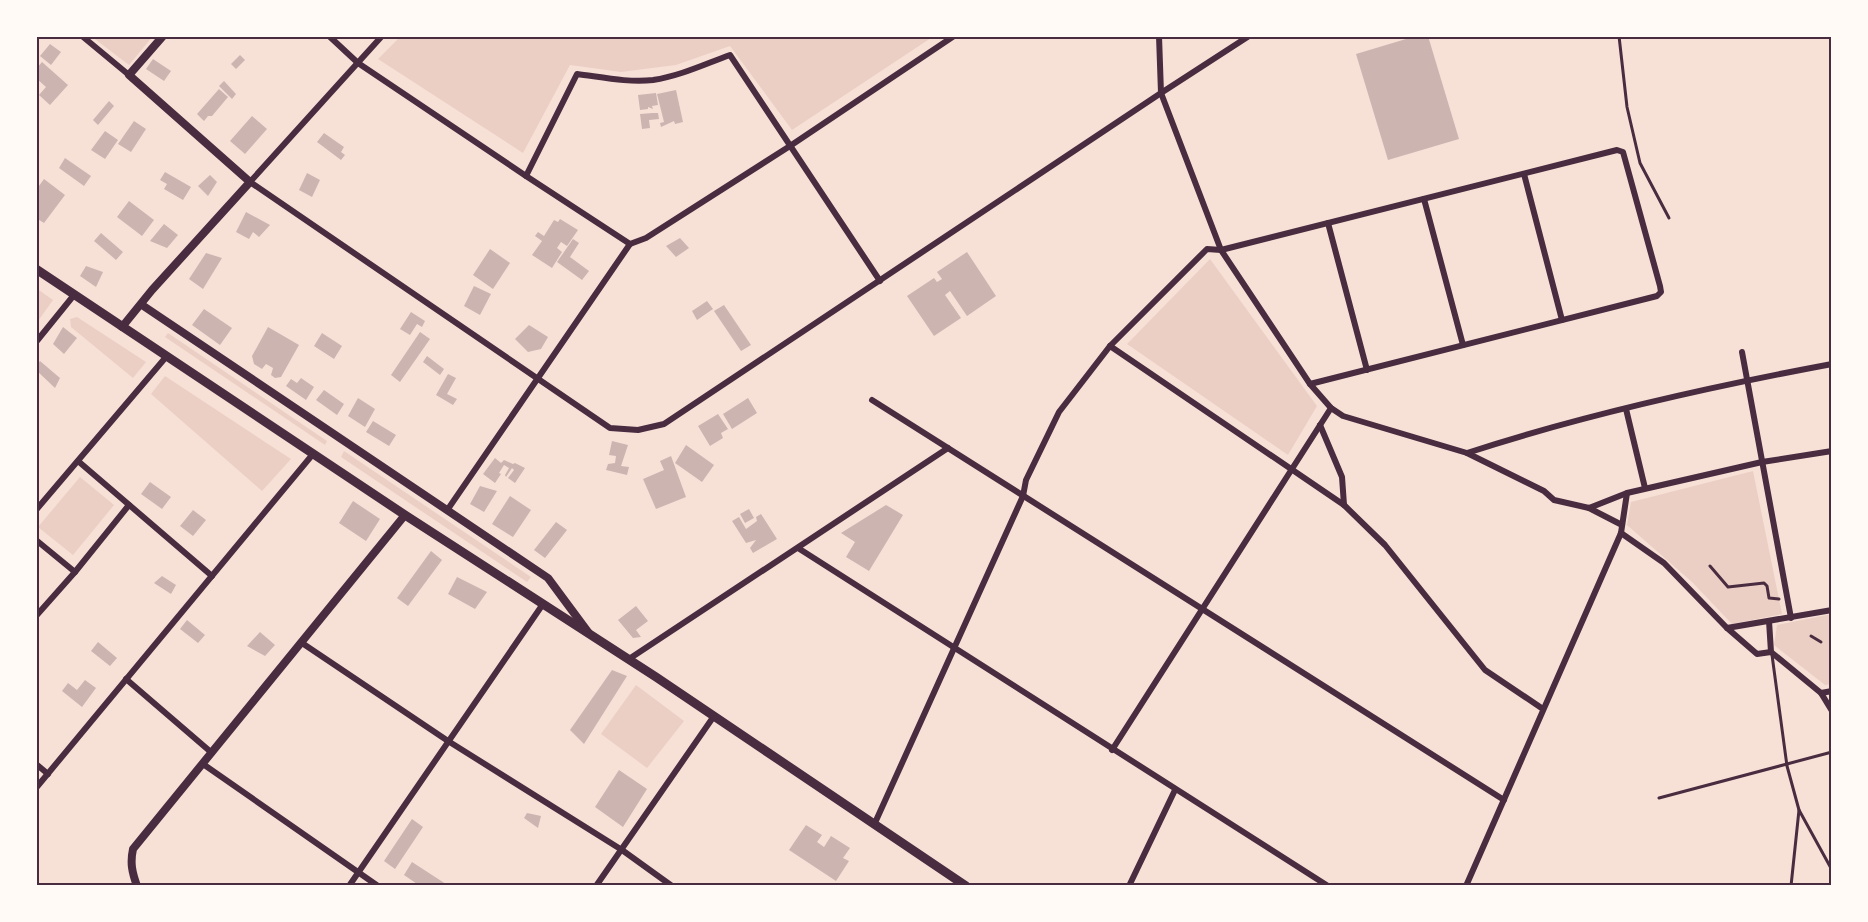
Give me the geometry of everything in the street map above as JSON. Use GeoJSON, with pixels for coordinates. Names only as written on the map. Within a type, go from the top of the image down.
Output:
{"type":"FeatureCollection","features":[{"type":"Feature","properties":{"kind":"main road"},"geometry":{"type":"LineString","coordinates":[[36,268],[405,515],[588,632],[966,886]]}},
{"type":"Feature","properties":{"kind":"street"},"geometry":{"type":"LineString","coordinates":[[81,36],[129,75],[250,182],[610,428],[638,430],[664,424],[1249,36]]}},
{"type":"Feature","properties":{"kind":"street"},"geometry":{"type":"LineString","coordinates":[[129,75],[163,36]]}},
{"type":"Feature","properties":{"kind":"street"},"geometry":{"type":"LineString","coordinates":[[329,36],[358,63],[630,244]]}},
{"type":"Feature","properties":{"kind":"street"},"geometry":{"type":"LineString","coordinates":[[122,327],[152,290],[382,36]]}},
{"type":"Feature","properties":{"kind":"street"},"geometry":{"type":"LineString","coordinates":[[448,509],[630,244],[646,238],[790,146],[954,36]]}},
{"type":"Feature","properties":{"kind":"street"},"geometry":{"type":"LineString","coordinates":[[1159,36],[1161,93],[1221,250],[1310,384],[1331,408],[1343,416],[1467,453],[1544,491],[1554,500],[1589,507],[1664,563],[1727,628],[1757,654],[1771,652]]}},
{"type":"Feature","properties":{"kind":"street"},"geometry":{"type":"LineString","coordinates":[[526,176],[577,74],[652,80],[689,71],[730,55],[880,281]]}},
{"type":"Feature","properties":{"kind":"street"},"geometry":{"type":"LineString","coordinates":[[874,825],[1023,496],[1026,480],[1059,412],[1110,346],[1207,249],[1221,250],[1617,150],[1623,152],[1660,286],[1661,292],[1658,296],[1310,384]]}},
{"type":"Feature","properties":{"kind":"street"},"geometry":{"type":"LineString","coordinates":[[1524,174],[1562,320]]}},
{"type":"Feature","properties":{"kind":"street"},"geometry":{"type":"LineString","coordinates":[[1424,199],[1463,345]]}},
{"type":"Feature","properties":{"kind":"street"},"geometry":{"type":"LineString","coordinates":[[1328,223],[1367,370]]}},
{"type":"Feature","properties":{"kind":"street"},"geometry":{"type":"LineString","coordinates":[[36,342],[74,295]]}},
{"type":"Feature","properties":{"kind":"street"},"geometry":{"type":"LineString","coordinates":[[142,305],[548,578],[588,632]]}},
{"type":"Feature","properties":{"kind":"street"},"geometry":{"type":"LineString","coordinates":[[1110,346],[1344,505],[1385,545],[1485,670],[1544,709]]}},
{"type":"Feature","properties":{"kind":"street"},"geometry":{"type":"LineString","coordinates":[[1742,352],[1791,618]]}},
{"type":"Feature","properties":{"kind":"street"},"geometry":{"type":"LineString","coordinates":[[36,510],[166,357]]}},
{"type":"Feature","properties":{"kind":"street"},"geometry":{"type":"LineString","coordinates":[[1467,453],[1553,426],[1748,380],[1832,364]]}},
{"type":"Feature","properties":{"kind":"street"},"geometry":{"type":"LineString","coordinates":[[872,400],[1504,800]]}},
{"type":"Feature","properties":{"kind":"street"},"geometry":{"type":"LineString","coordinates":[[1112,750],[1331,408]]}},
{"type":"Feature","properties":{"kind":"street"},"geometry":{"type":"LineString","coordinates":[[1626,409],[1645,488]]}},
{"type":"Feature","properties":{"kind":"street"},"geometry":{"type":"LineString","coordinates":[[1320,425],[1342,477],[1344,505]]}},
{"type":"Feature","properties":{"kind":"street"},"geometry":{"type":"LineString","coordinates":[[628,659],[948,448]]}},
{"type":"Feature","properties":{"kind":"street"},"geometry":{"type":"LineString","coordinates":[[1589,507],[1645,488],[1762,462],[1832,451]]}},
{"type":"Feature","properties":{"kind":"street"},"geometry":{"type":"LineString","coordinates":[[36,788],[313,454]]}},
{"type":"Feature","properties":{"kind":"street"},"geometry":{"type":"LineString","coordinates":[[78,461],[212,576]]}},
{"type":"Feature","properties":{"kind":"street"},"geometry":{"type":"LineString","coordinates":[[1466,886],[1621,529],[1627,493]]}},
{"type":"Feature","properties":{"kind":"street"},"geometry":{"type":"LineString","coordinates":[[36,616],[129,505]]}},
{"type":"Feature","properties":{"kind":"street"},"geometry":{"type":"LineString","coordinates":[[137,886],[131,871],[134,849],[405,515]]}},
{"type":"Feature","properties":{"kind":"street"},"geometry":{"type":"LineString","coordinates":[[36,540],[75,572]]}},
{"type":"Feature","properties":{"kind":"street"},"geometry":{"type":"LineString","coordinates":[[798,548],[1328,886]]}},
{"type":"Feature","properties":{"kind":"street"},"geometry":{"type":"LineString","coordinates":[[349,886],[543,604]]}},
{"type":"Feature","properties":{"kind":"street"},"geometry":{"type":"LineString","coordinates":[[1727,628],[1832,610]]}},
{"type":"Feature","properties":{"kind":"street"},"geometry":{"type":"LineString","coordinates":[[1769,621],[1771,652],[1821,693],[1832,711]]}},
{"type":"Feature","properties":{"kind":"street"},"geometry":{"type":"LineString","coordinates":[[302,643],[448,741],[622,850],[672,886]]}},
{"type":"Feature","properties":{"kind":"street"},"geometry":{"type":"LineString","coordinates":[[126,679],[212,753]]}},
{"type":"Feature","properties":{"kind":"street"},"geometry":{"type":"LineString","coordinates":[[1821,693],[1832,692]]}},
{"type":"Feature","properties":{"kind":"street"},"geometry":{"type":"LineString","coordinates":[[596,886],[714,716]]}},
{"type":"Feature","properties":{"kind":"street"},"geometry":{"type":"LineString","coordinates":[[36,764],[48,774]]}},
{"type":"Feature","properties":{"kind":"street"},"geometry":{"type":"LineString","coordinates":[[203,764],[378,886]]}},
{"type":"Feature","properties":{"kind":"street"},"geometry":{"type":"LineString","coordinates":[[1129,886],[1175,789]]}},
{"type":"Feature","properties":{"kind":"lane"},"geometry":{"type":"LineString","coordinates":[[1619,36],[1627,107],[1640,164],[1669,218]]}},
{"type":"Feature","properties":{"kind":"lane"},"geometry":{"type":"LineString","coordinates":[[1771,652],[1787,765],[1799,810],[1832,870]]}},
{"type":"Feature","properties":{"kind":"lane"},"geometry":{"type":"LineString","coordinates":[[1659,798],[1832,752]]}},
{"type":"Feature","properties":{"kind":"lane"},"geometry":{"type":"LineString","coordinates":[[1791,886],[1799,810]]}},
{"type":"Feature","properties":{"kind":"path"},"geometry":{"type":"LineString","coordinates":[[1710,566],[1728,587],[1764,583],[1767,586],[1769,598],[1779,599]]}},
{"type":"Feature","properties":{"kind":"path"},"geometry":{"type":"LineString","coordinates":[[1811,636],[1821,642]]}},
{"type":"Feature","properties":{"kind":"shaded area"},"geometry":{"type":"Polygon","coordinates":[[[91,36],[153,36],[129,65],[91,36]]]}},
{"type":"Feature","properties":{"kind":"shaded area"},"geometry":{"type":"Polygon","coordinates":[[[401,36],[934,36],[792,130],[730,46],[676,65],[621,72],[570,65],[523,153],[378,59],[401,36]]]}},
{"type":"Feature","properties":{"kind":"shaded area"},"geometry":{"type":"Polygon","coordinates":[[[1210,259],[1317,406],[1288,455],[1127,344],[1210,259]]]}},
{"type":"Feature","properties":{"kind":"shaded area"},"geometry":{"type":"Polygon","coordinates":[[[36,288],[53,300],[36,324],[36,288]]]}},
{"type":"Feature","properties":{"kind":"shaded area"},"geometry":{"type":"Polygon","coordinates":[[[77,317],[146,362],[133,378],[71,327],[70,319],[77,317]]]}},
{"type":"Feature","properties":{"kind":"shaded area"},"geometry":{"type":"Polygon","coordinates":[[[168,333],[327,441],[325,445],[165,337],[168,333]]]}},
{"type":"Feature","properties":{"kind":"shaded area"},"geometry":{"type":"Polygon","coordinates":[[[165,376],[291,459],[262,491],[151,394],[165,376]]]}},
{"type":"Feature","properties":{"kind":"shaded area"},"geometry":{"type":"Polygon","coordinates":[[[344,451],[531,577],[527,582],[341,457],[344,451]]]}},
{"type":"Feature","properties":{"kind":"shaded area"},"geometry":{"type":"Polygon","coordinates":[[[1753,471],[1782,614],[1732,624],[1692,582],[1627,525],[1631,502],[1753,471]]]}},
{"type":"Feature","properties":{"kind":"shaded area"},"geometry":{"type":"Polygon","coordinates":[[[80,477],[114,505],[73,555],[38,527],[80,477]]]}},
{"type":"Feature","properties":{"kind":"shaded area"},"geometry":{"type":"Polygon","coordinates":[[[1832,614],[1832,684],[1825,685],[1774,645],[1777,625],[1832,614]]]}},
{"type":"Feature","properties":{"kind":"shaded area"},"geometry":{"type":"Polygon","coordinates":[[[636,685],[684,721],[647,768],[601,734],[636,685]]]}},
{"type":"Feature","properties":{"kind":"building"},"geometry":{"type":"Polygon","coordinates":[[[1416,36],[1428,36],[1459,139],[1388,160],[1356,54],[1416,36]]]}},
{"type":"Feature","properties":{"kind":"building"},"geometry":{"type":"Polygon","coordinates":[[[50,44],[61,52],[51,65],[40,56],[50,44]]]}},
{"type":"Feature","properties":{"kind":"building"},"geometry":{"type":"Polygon","coordinates":[[[240,55],[245,60],[236,69],[231,64],[240,55]]]}},
{"type":"Feature","properties":{"kind":"building"},"geometry":{"type":"Polygon","coordinates":[[[153,59],[171,71],[164,81],[146,69],[153,59]]]}},
{"type":"Feature","properties":{"kind":"building"},"geometry":{"type":"Polygon","coordinates":[[[42,62],[68,85],[50,105],[39,95],[46,87],[36,78],[36,69],[42,62]]]}},
{"type":"Feature","properties":{"kind":"building"},"geometry":{"type":"Polygon","coordinates":[[[224,81],[236,94],[232,99],[219,86],[224,81]]]}},
{"type":"Feature","properties":{"kind":"building"},"geometry":{"type":"Polygon","coordinates":[[[219,89],[228,97],[212,116],[208,116],[204,121],[197,114],[219,89]]]}},
{"type":"Feature","properties":{"kind":"building"},"geometry":{"type":"Polygon","coordinates":[[[676,90],[683,122],[675,124],[674,121],[661,127],[660,123],[664,122],[657,94],[676,90]]]}},
{"type":"Feature","properties":{"kind":"building"},"geometry":{"type":"Polygon","coordinates":[[[656,93],[658,105],[652,106],[653,109],[648,107],[648,109],[640,110],[638,95],[656,93]]]}},
{"type":"Feature","properties":{"kind":"building"},"geometry":{"type":"Polygon","coordinates":[[[109,101],[114,106],[98,125],[93,120],[109,101]]]}},
{"type":"Feature","properties":{"kind":"building"},"geometry":{"type":"Polygon","coordinates":[[[658,113],[659,119],[649,120],[650,128],[642,129],[640,114],[658,113]]]}},
{"type":"Feature","properties":{"kind":"building"},"geometry":{"type":"Polygon","coordinates":[[[252,116],[267,129],[245,154],[230,141],[252,116]]]}},
{"type":"Feature","properties":{"kind":"building"},"geometry":{"type":"Polygon","coordinates":[[[134,121],[146,129],[131,152],[118,144],[134,121]]]}},
{"type":"Feature","properties":{"kind":"building"},"geometry":{"type":"Polygon","coordinates":[[[105,131],[118,140],[105,159],[91,150],[105,131]]]}},
{"type":"Feature","properties":{"kind":"building"},"geometry":{"type":"Polygon","coordinates":[[[324,133],[344,147],[341,152],[345,155],[341,160],[317,142],[324,133]]]}},
{"type":"Feature","properties":{"kind":"building"},"geometry":{"type":"Polygon","coordinates":[[[65,158],[91,176],[84,186],[59,168],[65,158]]]}},
{"type":"Feature","properties":{"kind":"building"},"geometry":{"type":"Polygon","coordinates":[[[165,172],[191,187],[183,200],[164,189],[167,184],[160,180],[165,172]]]}},
{"type":"Feature","properties":{"kind":"building"},"geometry":{"type":"Polygon","coordinates":[[[307,173],[320,180],[312,197],[299,190],[307,173]]]}},
{"type":"Feature","properties":{"kind":"building"},"geometry":{"type":"Polygon","coordinates":[[[210,175],[217,182],[208,196],[198,186],[210,175]]]}},
{"type":"Feature","properties":{"kind":"building"},"geometry":{"type":"Polygon","coordinates":[[[44,179],[65,195],[44,223],[36,218],[36,190],[44,179]]]}},
{"type":"Feature","properties":{"kind":"building"},"geometry":{"type":"Polygon","coordinates":[[[129,201],[154,220],[142,236],[117,217],[129,201]]]}},
{"type":"Feature","properties":{"kind":"building"},"geometry":{"type":"Polygon","coordinates":[[[246,212],[270,225],[259,237],[253,232],[249,239],[236,232],[246,212]]]}},
{"type":"Feature","properties":{"kind":"building"},"geometry":{"type":"Polygon","coordinates":[[[560,219],[578,230],[567,246],[561,242],[557,248],[562,252],[552,268],[532,255],[542,241],[535,236],[538,232],[544,236],[554,220],[558,222],[560,219]]]}},
{"type":"Feature","properties":{"kind":"building"},"geometry":{"type":"Polygon","coordinates":[[[164,224],[178,235],[167,248],[150,241],[164,224]]]}},
{"type":"Feature","properties":{"kind":"building"},"geometry":{"type":"Polygon","coordinates":[[[101,233],[123,252],[116,260],[94,241],[101,233]]]}},
{"type":"Feature","properties":{"kind":"building"},"geometry":{"type":"Polygon","coordinates":[[[680,238],[689,248],[676,257],[666,246],[680,238]]]}},
{"type":"Feature","properties":{"kind":"building"},"geometry":{"type":"Polygon","coordinates":[[[573,239],[579,243],[570,257],[589,271],[582,280],[557,262],[573,239]]]}},
{"type":"Feature","properties":{"kind":"building"},"geometry":{"type":"Polygon","coordinates":[[[490,249],[510,263],[493,289],[473,275],[490,249]]]}},
{"type":"Feature","properties":{"kind":"building"},"geometry":{"type":"Polygon","coordinates":[[[967,252],[996,296],[967,316],[950,291],[945,295],[961,318],[934,336],[907,296],[934,278],[937,282],[942,279],[937,272],[967,252]]]}},
{"type":"Feature","properties":{"kind":"building"},"geometry":{"type":"Polygon","coordinates":[[[206,253],[222,258],[203,289],[189,279],[206,253]]]}},
{"type":"Feature","properties":{"kind":"building"},"geometry":{"type":"Polygon","coordinates":[[[86,266],[103,272],[96,287],[80,276],[86,266]]]}},
{"type":"Feature","properties":{"kind":"building"},"geometry":{"type":"Polygon","coordinates":[[[474,286],[491,294],[480,315],[464,306],[474,286]]]}},
{"type":"Feature","properties":{"kind":"building"},"geometry":{"type":"Polygon","coordinates":[[[707,301],[713,309],[697,320],[692,311],[707,301]]]}},
{"type":"Feature","properties":{"kind":"building"},"geometry":{"type":"Polygon","coordinates":[[[724,305],[751,345],[741,351],[714,311],[724,305]]]}},
{"type":"Feature","properties":{"kind":"building"},"geometry":{"type":"Polygon","coordinates":[[[204,309],[232,328],[220,345],[192,325],[204,309]]]}},
{"type":"Feature","properties":{"kind":"building"},"geometry":{"type":"Polygon","coordinates":[[[411,312],[425,321],[422,327],[417,324],[410,335],[400,329],[411,312]]]}},
{"type":"Feature","properties":{"kind":"building"},"geometry":{"type":"Polygon","coordinates":[[[529,325],[548,337],[541,349],[528,352],[515,339],[529,325]]]}},
{"type":"Feature","properties":{"kind":"building"},"geometry":{"type":"Polygon","coordinates":[[[63,327],[77,338],[64,354],[53,344],[63,327]]]}},
{"type":"Feature","properties":{"kind":"building"},"geometry":{"type":"Polygon","coordinates":[[[268,327],[299,345],[281,377],[275,378],[271,375],[273,368],[266,364],[262,369],[254,364],[252,356],[268,327]]]}},
{"type":"Feature","properties":{"kind":"building"},"geometry":{"type":"Polygon","coordinates":[[[420,332],[430,339],[400,382],[391,375],[420,332]]]}},
{"type":"Feature","properties":{"kind":"building"},"geometry":{"type":"Polygon","coordinates":[[[322,333],[342,346],[334,359],[314,346],[322,333]]]}},
{"type":"Feature","properties":{"kind":"building"},"geometry":{"type":"Polygon","coordinates":[[[427,356],[444,369],[440,375],[423,362],[427,356]]]}},
{"type":"Feature","properties":{"kind":"building"},"geometry":{"type":"Polygon","coordinates":[[[40,361],[60,378],[55,388],[36,370],[40,361]]]}},
{"type":"Feature","properties":{"kind":"building"},"geometry":{"type":"Polygon","coordinates":[[[448,374],[456,378],[447,394],[457,399],[453,405],[436,395],[448,374]]]}},
{"type":"Feature","properties":{"kind":"building"},"geometry":{"type":"Polygon","coordinates":[[[301,378],[314,387],[306,400],[286,386],[291,379],[297,383],[301,378]]]}},
{"type":"Feature","properties":{"kind":"building"},"geometry":{"type":"Polygon","coordinates":[[[324,390],[344,404],[337,415],[316,400],[324,390]]]}},
{"type":"Feature","properties":{"kind":"building"},"geometry":{"type":"Polygon","coordinates":[[[358,398],[375,409],[365,427],[348,416],[358,398]]]}},
{"type":"Feature","properties":{"kind":"building"},"geometry":{"type":"Polygon","coordinates":[[[748,398],[757,413],[732,429],[723,414],[748,398]]]}},
{"type":"Feature","properties":{"kind":"building"},"geometry":{"type":"Polygon","coordinates":[[[718,414],[728,429],[721,433],[723,438],[710,446],[698,426],[718,414]]]}},
{"type":"Feature","properties":{"kind":"building"},"geometry":{"type":"Polygon","coordinates":[[[373,421],[396,435],[389,446],[366,432],[373,421]]]}},
{"type":"Feature","properties":{"kind":"building"},"geometry":{"type":"Polygon","coordinates":[[[612,441],[628,445],[621,466],[629,467],[627,475],[606,470],[608,464],[615,463],[616,456],[609,455],[612,441]]]}},
{"type":"Feature","properties":{"kind":"building"},"geometry":{"type":"Polygon","coordinates":[[[686,445],[714,465],[702,482],[675,463],[686,445]]]}},
{"type":"Feature","properties":{"kind":"building"},"geometry":{"type":"Polygon","coordinates":[[[671,456],[686,497],[656,509],[643,479],[664,470],[660,461],[671,456]]]}},
{"type":"Feature","properties":{"kind":"building"},"geometry":{"type":"Polygon","coordinates":[[[495,458],[501,463],[504,460],[525,468],[515,483],[508,478],[514,470],[512,468],[506,477],[509,468],[504,465],[495,483],[483,474],[495,458]]]}},
{"type":"Feature","properties":{"kind":"building"},"geometry":{"type":"Polygon","coordinates":[[[150,482],[171,497],[162,509],[141,494],[150,482]]]}},
{"type":"Feature","properties":{"kind":"building"},"geometry":{"type":"Polygon","coordinates":[[[480,486],[497,491],[484,512],[470,504],[480,486]]]}},
{"type":"Feature","properties":{"kind":"building"},"geometry":{"type":"Polygon","coordinates":[[[510,496],[531,510],[513,537],[492,524],[510,496]]]}},
{"type":"Feature","properties":{"kind":"building"},"geometry":{"type":"Polygon","coordinates":[[[353,501],[380,519],[366,541],[339,523],[353,501]]]}},
{"type":"Feature","properties":{"kind":"building"},"geometry":{"type":"Polygon","coordinates":[[[886,505],[903,515],[869,571],[846,557],[855,542],[841,533],[886,505]]]}},
{"type":"Feature","properties":{"kind":"building"},"geometry":{"type":"Polygon","coordinates":[[[749,509],[754,518],[745,523],[740,514],[749,509]]]}},
{"type":"Feature","properties":{"kind":"building"},"geometry":{"type":"Polygon","coordinates":[[[193,510],[206,520],[193,536],[180,526],[193,510]]]}},
{"type":"Feature","properties":{"kind":"building"},"geometry":{"type":"Polygon","coordinates":[[[761,514],[777,539],[753,553],[750,548],[756,540],[746,543],[732,521],[739,517],[746,529],[757,521],[756,517],[761,514]]]}},
{"type":"Feature","properties":{"kind":"building"},"geometry":{"type":"Polygon","coordinates":[[[556,522],[567,530],[545,558],[534,550],[556,522]]]}},
{"type":"Feature","properties":{"kind":"building"},"geometry":{"type":"Polygon","coordinates":[[[431,551],[442,560],[408,606],[397,598],[431,551]]]}},
{"type":"Feature","properties":{"kind":"building"},"geometry":{"type":"Polygon","coordinates":[[[162,576],[176,585],[171,594],[154,583],[162,576]]]}},
{"type":"Feature","properties":{"kind":"building"},"geometry":{"type":"Polygon","coordinates":[[[457,577],[487,592],[475,609],[448,594],[457,577]]]}},
{"type":"Feature","properties":{"kind":"building"},"geometry":{"type":"Polygon","coordinates":[[[636,606],[648,621],[636,630],[641,637],[633,638],[618,620],[636,606]]]}},
{"type":"Feature","properties":{"kind":"building"},"geometry":{"type":"Polygon","coordinates":[[[187,620],[205,635],[198,643],[180,629],[187,620]]]}},
{"type":"Feature","properties":{"kind":"building"},"geometry":{"type":"Polygon","coordinates":[[[260,632],[275,645],[265,656],[247,646],[260,632]]]}},
{"type":"Feature","properties":{"kind":"building"},"geometry":{"type":"Polygon","coordinates":[[[98,642],[117,658],[110,666],[91,651],[98,642]]]}},
{"type":"Feature","properties":{"kind":"building"},"geometry":{"type":"Polygon","coordinates":[[[612,670],[627,676],[584,744],[570,730],[612,670]]]}},
{"type":"Feature","properties":{"kind":"building"},"geometry":{"type":"Polygon","coordinates":[[[85,680],[96,688],[82,707],[62,691],[68,683],[77,690],[85,680]]]}},
{"type":"Feature","properties":{"kind":"building"},"geometry":{"type":"Polygon","coordinates":[[[619,770],[647,789],[623,827],[595,807],[619,770]]]}},
{"type":"Feature","properties":{"kind":"building"},"geometry":{"type":"Polygon","coordinates":[[[527,813],[541,816],[538,828],[524,818],[527,813]]]}},
{"type":"Feature","properties":{"kind":"building"},"geometry":{"type":"Polygon","coordinates":[[[412,819],[423,827],[395,869],[384,861],[412,819]]]}},
{"type":"Feature","properties":{"kind":"building"},"geometry":{"type":"Polygon","coordinates":[[[806,825],[822,835],[817,842],[824,847],[831,836],[850,848],[843,858],[849,861],[836,881],[789,850],[806,825]]]}},
{"type":"Feature","properties":{"kind":"building"},"geometry":{"type":"Polygon","coordinates":[[[412,862],[449,886],[420,886],[404,875],[412,862]]]}}]}
